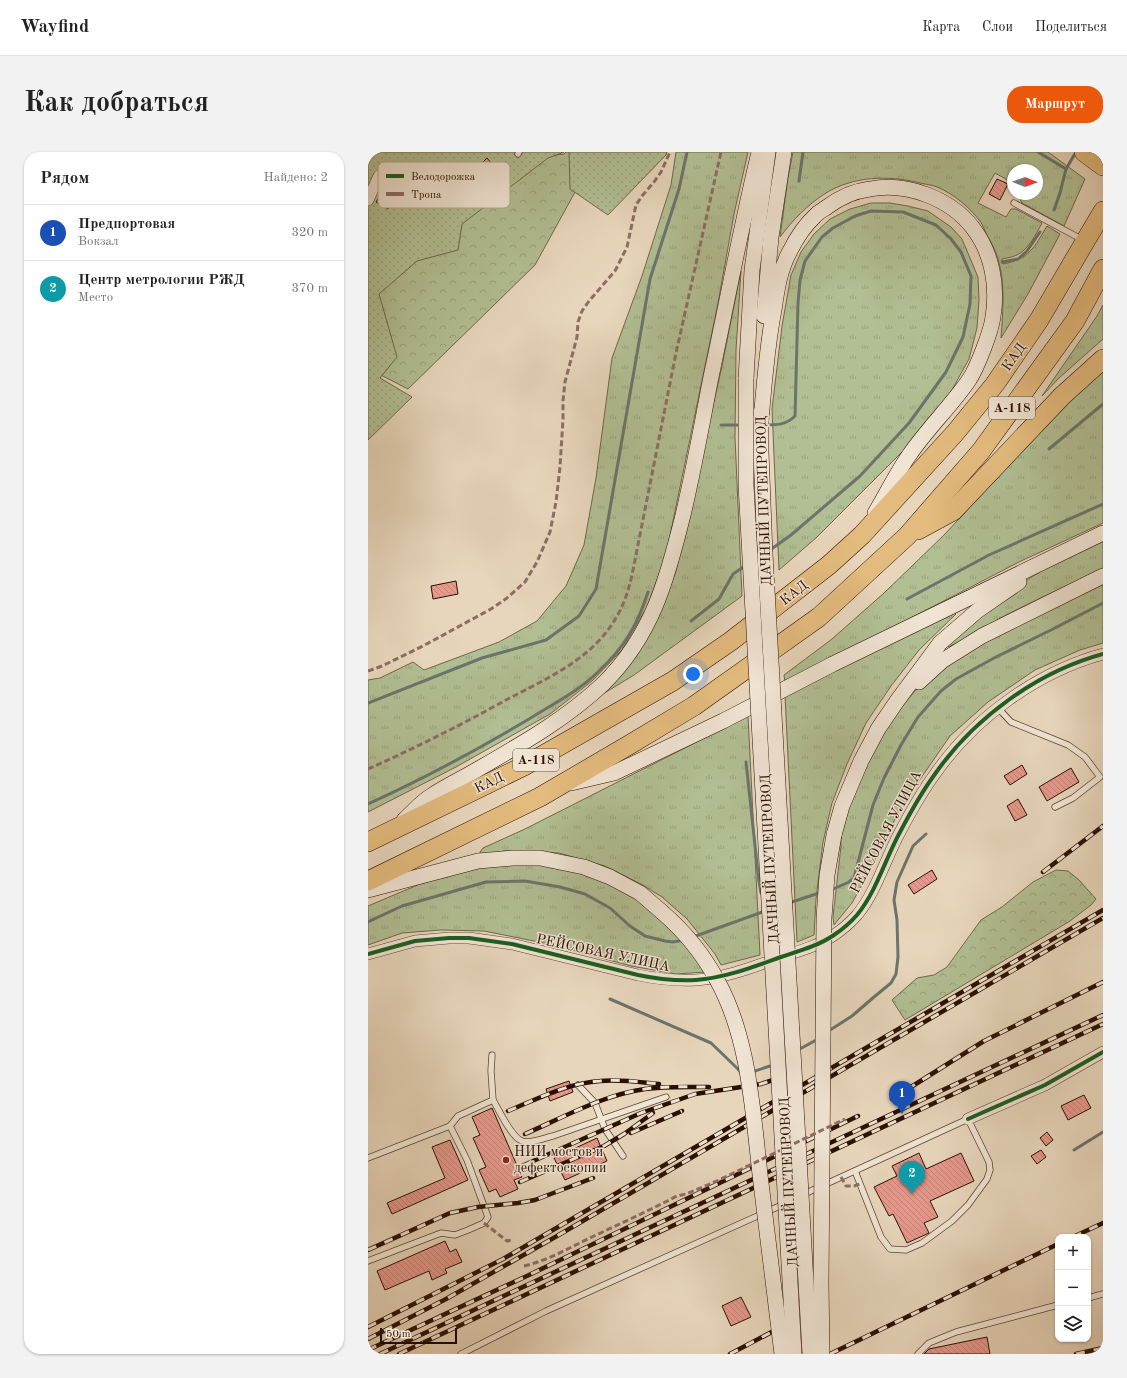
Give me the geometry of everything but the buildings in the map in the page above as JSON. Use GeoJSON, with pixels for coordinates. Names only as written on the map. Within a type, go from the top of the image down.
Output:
{"type":"FeatureCollection","features":[{"type":"Feature","properties":{"kind":"highway"},"geometry":{"type":"LineString","coordinates":[[1084,152],[1103,166]]}},
{"type":"Feature","properties":{"kind":"highway","name":"КАД"},"geometry":{"type":"LineString","coordinates":[[368,842],[524,766],[673,681],[731,641],[775,608],[829,564],[862,535],[955,433],[995,384],[1039,320],[1103,211]]}},
{"type":"Feature","properties":{"kind":"highway","name":"КАД"},"geometry":{"type":"LineString","coordinates":[[368,881],[540,797],[561,785],[694,706],[819,617],[907,536],[981,451],[1075,321],[1103,269]]}},
{"type":"Feature","properties":{"kind":"highway"},"geometry":{"type":"LineString","coordinates":[[907,536],[953,511],[1062,396],[1103,359]]}},
{"type":"Feature","properties":{"kind":"main road"},"geometry":{"type":"LineString","coordinates":[[394,830],[430,796],[525,741],[570,712],[592,694],[614,672],[633,649],[644,632],[664,586],[692,478],[759,152]]}},
{"type":"Feature","properties":{"kind":"main road","name":"ДАЧНЫЙ ПУТЕПРОВОД"},"geometry":{"type":"LineString","coordinates":[[768,152],[752,270],[746,379],[746,485],[794,1354]]}},
{"type":"Feature","properties":{"kind":"main road","name":"ДАЧНЫЙ ПУТЕПРОВОД"},"geometry":{"type":"LineString","coordinates":[[784,152],[767,270],[762,344],[762,497],[810,1354]]}},
{"type":"Feature","properties":{"kind":"main road"},"geometry":{"type":"LineString","coordinates":[[761,421],[771,324],[781,271],[790,251],[815,215],[849,194],[870,189],[889,187],[911,190],[933,197],[955,209],[973,227],[991,260],[996,291],[993,318],[985,344],[970,379],[910,455],[862,535]]}},
{"type":"Feature","properties":{"kind":"main road"},"geometry":{"type":"LineString","coordinates":[[561,785],[614,773],[723,721],[834,664],[1103,533]]}},
{"type":"Feature","properties":{"kind":"main road"},"geometry":{"type":"LineString","coordinates":[[822,1354],[821,1252],[824,918],[827,875],[834,835],[842,806],[861,761],[878,729],[940,643],[977,612],[1063,552]]}},
{"type":"Feature","properties":{"kind":"main road"},"geometry":{"type":"LineString","coordinates":[[897,701],[942,661],[982,636],[1103,576]]}},
{"type":"Feature","properties":{"kind":"main road"},"geometry":{"type":"LineString","coordinates":[[368,890],[478,861],[513,858],[540,858],[584,867],[610,877],[640,893],[686,935],[711,968],[726,998],[735,1022],[743,1052],[751,1097],[782,1354]]}},
{"type":"Feature","properties":{"kind":"street"},"geometry":{"type":"LineString","coordinates":[[368,200],[378,180]]}},
{"type":"Feature","properties":{"kind":"street","name":"РЕЙСОВАЯ УЛИЦА"},"geometry":{"type":"LineString","coordinates":[[368,954],[415,941],[469,938],[512,944],[652,978],[682,981],[712,978],[727,974],[756,966],[815,945],[834,936],[847,926],[858,914],[870,895],[897,838],[918,800],[935,773],[961,741],[997,707],[1040,681],[1075,664],[1103,654]]}},
{"type":"Feature","properties":{"kind":"street"},"geometry":{"type":"LineString","coordinates":[[968,1119],[1045,1085],[1103,1052]]}},
{"type":"Feature","properties":{"kind":"lane"},"geometry":{"type":"LineString","coordinates":[[1014,203],[1086,241]]}},
{"type":"Feature","properties":{"kind":"lane"},"geometry":{"type":"LineString","coordinates":[[997,707],[1011,722],[1068,745],[1085,757],[1100,777],[1073,798],[1055,807]]}},
{"type":"Feature","properties":{"kind":"lane"},"geometry":{"type":"LineString","coordinates":[[492,1056],[491,1071],[493,1100],[515,1137],[523,1142],[553,1136],[666,1097]]}},
{"type":"Feature","properties":{"kind":"lane"},"geometry":{"type":"LineString","coordinates":[[578,1085],[595,1103],[605,1129],[623,1156]]}},
{"type":"Feature","properties":{"kind":"lane"},"geometry":{"type":"LineString","coordinates":[[368,1158],[450,1126],[458,1116],[493,1100]]}},
{"type":"Feature","properties":{"kind":"lane"},"geometry":{"type":"LineString","coordinates":[[461,1354],[546,1311],[968,1119],[989,1162],[990,1170],[987,1179],[968,1205],[952,1222],[922,1243],[906,1250],[890,1249],[881,1237],[855,1171]]}},
{"type":"Feature","properties":{"kind":"lane"},"geometry":{"type":"LineString","coordinates":[[368,1261],[441,1233],[455,1235],[484,1223],[488,1217],[467,1160],[450,1126]]}},
{"type":"Feature","properties":{"kind":"lane"},"geometry":{"type":"LineString","coordinates":[[1091,1297],[1103,1294]]}},
{"type":"Feature","properties":{"kind":"lane"},"geometry":{"type":"LineString","coordinates":[[918,1354],[929,1343],[956,1332],[1055,1306]]}},
{"type":"Feature","properties":{"kind":"green space"},"geometry":{"type":"Polygon","coordinates":[[[368,152],[564,152],[548,158],[510,187],[510,162],[378,162],[378,208],[483,208],[462,224],[458,250],[417,261],[379,294],[397,357],[380,378],[412,397],[368,440],[368,152]]]}},
{"type":"Feature","properties":{"kind":"green space"},"geometry":{"type":"Polygon","coordinates":[[[566,152],[597,152],[535,265],[408,389],[375,372],[376,288],[476,208],[510,208],[510,182],[544,156],[564,154],[566,152]]]}},
{"type":"Feature","properties":{"kind":"green space"},"geometry":{"type":"Polygon","coordinates":[[[569,152],[667,152],[666,155],[608,215],[570,189],[569,152]]]}},
{"type":"Feature","properties":{"kind":"green space"},"geometry":{"type":"Polygon","coordinates":[[[676,152],[748,152],[734,214],[718,303],[666,555],[647,607],[622,650],[592,681],[550,714],[456,767],[368,812],[368,680],[380,678],[413,662],[424,670],[499,642],[537,621],[566,586],[584,545],[596,478],[612,358],[642,276],[671,185],[676,152]]]}},
{"type":"Feature","properties":{"kind":"green space"},"geometry":{"type":"Polygon","coordinates":[[[793,152],[1048,152],[1085,179],[1064,226],[1022,203],[1020,200],[1043,200],[1043,164],[1007,164],[1007,180],[995,173],[978,203],[1006,217],[1011,209],[1016,209],[1042,223],[1032,241],[1025,249],[1015,256],[1002,259],[1003,264],[1025,256],[1038,241],[1047,226],[1060,234],[1028,294],[1001,338],[1003,284],[996,253],[976,216],[955,197],[937,187],[908,180],[884,178],[860,180],[837,187],[826,193],[801,213],[780,237],[793,152]]]}},
{"type":"Feature","properties":{"kind":"green space"},"geometry":{"type":"Polygon","coordinates":[[[871,203],[890,203],[928,211],[951,227],[962,239],[978,277],[979,300],[977,328],[969,359],[937,417],[817,537],[779,570],[772,409],[782,326],[791,275],[801,252],[814,234],[830,219],[850,209],[871,203]]]}},
{"type":"Feature","properties":{"kind":"green space"},"geometry":{"type":"Polygon","coordinates":[[[741,271],[736,350],[735,437],[742,596],[634,675],[593,700],[659,616],[676,571],[722,366],[741,271]]]}},
{"type":"Feature","properties":{"kind":"green space"},"geometry":{"type":"Polygon","coordinates":[[[1103,305],[1103,339],[1059,378],[1042,396],[1097,316],[1103,305]]]}},
{"type":"Feature","properties":{"kind":"green space"},"geometry":{"type":"Polygon","coordinates":[[[1103,366],[1103,523],[1021,561],[785,683],[784,675],[832,639],[884,593],[944,535],[1103,366]]]}},
{"type":"Feature","properties":{"kind":"green space"},"geometry":{"type":"Polygon","coordinates":[[[1103,538],[1103,569],[1002,617],[958,643],[945,647],[980,614],[1005,594],[1046,568],[1103,538]]]}},
{"type":"Feature","properties":{"kind":"green space"},"geometry":{"type":"Polygon","coordinates":[[[1103,584],[1103,643],[1080,650],[1035,670],[988,702],[950,736],[901,807],[852,903],[834,925],[833,917],[841,837],[846,810],[868,760],[897,713],[921,684],[953,657],[997,637],[1103,584]]]}},
{"type":"Feature","properties":{"kind":"green space"},"geometry":{"type":"Polygon","coordinates":[[[953,612],[956,614],[919,650],[891,686],[866,723],[847,764],[832,803],[823,842],[816,899],[814,935],[797,942],[785,695],[953,612]]]}},
{"type":"Feature","properties":{"kind":"green space"},"geometry":{"type":"Polygon","coordinates":[[[748,716],[760,955],[721,965],[715,954],[687,919],[662,897],[641,884],[605,866],[559,853],[504,851],[481,856],[480,852],[483,848],[525,829],[748,716]]]}},
{"type":"Feature","properties":{"kind":"green space"},"geometry":{"type":"Polygon","coordinates":[[[505,863],[535,863],[589,873],[624,889],[677,932],[705,972],[676,974],[631,966],[554,945],[484,931],[441,930],[402,933],[368,945],[368,906],[420,884],[466,871],[505,863]]]}},
{"type":"Feature","properties":{"kind":"green space"},"geometry":{"type":"Polygon","coordinates":[[[1056,870],[1068,871],[1079,880],[1096,899],[1091,905],[1070,921],[905,1020],[892,1000],[917,978],[934,975],[947,967],[981,920],[1002,907],[1033,882],[1056,870]]]}},
{"type":"Feature","properties":{"kind":"waterway"},"geometry":{"type":"LineString","coordinates":[[368,703],[482,658],[546,640],[579,616],[596,589],[650,279],[679,189],[687,152]]}},
{"type":"Feature","properties":{"kind":"waterway"},"geometry":{"type":"LineString","coordinates":[[799,181],[803,152]]}},
{"type":"Feature","properties":{"kind":"waterway"},"geometry":{"type":"LineString","coordinates":[[1038,152],[1066,169],[1076,152]]}},
{"type":"Feature","properties":{"kind":"waterway"},"geometry":{"type":"LineString","coordinates":[[1054,210],[1066,169]]}},
{"type":"Feature","properties":{"kind":"waterway"},"geometry":{"type":"LineString","coordinates":[[765,425],[785,423],[795,416],[800,280],[805,261],[822,237],[833,228],[855,216],[871,211],[903,212],[936,225],[951,239],[961,252],[971,276],[970,304],[963,337],[946,372],[909,423],[860,476],[791,535],[770,550]]}},
{"type":"Feature","properties":{"kind":"waterway"},"geometry":{"type":"LineString","coordinates":[[1002,262],[1018,259],[1027,251],[1040,232]]}},
{"type":"Feature","properties":{"kind":"waterway"},"geometry":{"type":"LineString","coordinates":[[1049,449],[1103,404]]}},
{"type":"Feature","properties":{"kind":"waterway"},"geometry":{"type":"LineString","coordinates":[[721,425],[741,425]]}},
{"type":"Feature","properties":{"kind":"waterway"},"geometry":{"type":"LineString","coordinates":[[907,599],[989,555],[1103,504]]}},
{"type":"Feature","properties":{"kind":"waterway"},"geometry":{"type":"LineString","coordinates":[[691,621],[719,599],[733,574],[745,566]]}},
{"type":"Feature","properties":{"kind":"waterway"},"geometry":{"type":"LineString","coordinates":[[368,804],[409,785],[470,753],[566,697],[583,685],[608,662],[623,644],[640,615],[648,592]]}},
{"type":"Feature","properties":{"kind":"waterway"},"geometry":{"type":"LineString","coordinates":[[831,890],[849,882],[854,878],[873,805],[884,778],[901,745],[918,717],[941,691],[956,679],[994,658],[1103,603]]}},
{"type":"Feature","properties":{"kind":"waterway"},"geometry":{"type":"LineString","coordinates":[[746,762],[761,893]]}},
{"type":"Feature","properties":{"kind":"waterway"},"geometry":{"type":"LineString","coordinates":[[827,1032],[852,1016],[891,983],[896,974],[898,957],[897,920],[894,900],[897,882],[913,846],[926,834]]}},
{"type":"Feature","properties":{"kind":"waterway"},"geometry":{"type":"LineString","coordinates":[[368,922],[402,906],[486,882],[525,881],[560,887],[585,894],[610,908],[630,926],[645,936],[673,942],[684,940]]}},
{"type":"Feature","properties":{"kind":"waterway"},"geometry":{"type":"LineString","coordinates":[[789,903],[822,892]]}},
{"type":"Feature","properties":{"kind":"waterway"},"geometry":{"type":"LineString","coordinates":[[693,937],[765,911]]}},
{"type":"Feature","properties":{"kind":"waterway"},"geometry":{"type":"LineString","coordinates":[[610,999],[711,1043],[742,1074]]}},
{"type":"Feature","properties":{"kind":"waterway"},"geometry":{"type":"LineString","coordinates":[[798,1050],[818,1039]]}},
{"type":"Feature","properties":{"kind":"waterway"},"geometry":{"type":"LineString","coordinates":[[752,1072],[773,1065]]}},
{"type":"Feature","properties":{"kind":"waterway"},"geometry":{"type":"LineString","coordinates":[[1074,1150],[1103,1132]]}},
{"type":"Feature","properties":{"kind":"railway"},"geometry":{"type":"LineString","coordinates":[[1043,872],[1103,826]]}},
{"type":"Feature","properties":{"kind":"railway"},"geometry":{"type":"LineString","coordinates":[[368,1327],[503,1259],[1103,910]]}},
{"type":"Feature","properties":{"kind":"railway"},"geometry":{"type":"LineString","coordinates":[[368,1339],[446,1299],[557,1236],[1103,918]]}},
{"type":"Feature","properties":{"kind":"railway"},"geometry":{"type":"LineString","coordinates":[[892,1099],[984,1041],[1103,982]]}},
{"type":"Feature","properties":{"kind":"railway"},"geometry":{"type":"LineString","coordinates":[[380,1354],[1103,1015]]}},
{"type":"Feature","properties":{"kind":"railway"},"geometry":{"type":"LineString","coordinates":[[399,1354],[1103,1024]]}},
{"type":"Feature","properties":{"kind":"railway"},"geometry":{"type":"LineString","coordinates":[[522,1166],[641,1113],[695,1094],[761,1084],[786,1073]]}},
{"type":"Feature","properties":{"kind":"railway"},"geometry":{"type":"LineString","coordinates":[[508,1111],[564,1088],[588,1082],[614,1080],[659,1084]]}},
{"type":"Feature","properties":{"kind":"railway"},"geometry":{"type":"LineString","coordinates":[[525,1134],[584,1107],[629,1092],[661,1087],[709,1087]]}},
{"type":"Feature","properties":{"kind":"railway"},"geometry":{"type":"LineString","coordinates":[[631,1133],[682,1111]]}},
{"type":"Feature","properties":{"kind":"railway"},"geometry":{"type":"LineString","coordinates":[[520,1182],[604,1146],[624,1134],[653,1113]]}},
{"type":"Feature","properties":{"kind":"railway"},"geometry":{"type":"LineString","coordinates":[[368,1350],[529,1275],[858,1116]]}},
{"type":"Feature","properties":{"kind":"railway"},"geometry":{"type":"LineString","coordinates":[[368,1250],[450,1213],[478,1207],[535,1200],[593,1178]]}},
{"type":"Feature","properties":{"kind":"railway"},"geometry":{"type":"LineString","coordinates":[[1079,1234],[1103,1223]]}},
{"type":"Feature","properties":{"kind":"railway"},"geometry":{"type":"LineString","coordinates":[[830,1354],[1055,1245]]}},
{"type":"Feature","properties":{"kind":"railway"},"geometry":{"type":"LineString","coordinates":[[730,1354],[804,1315]]}},
{"type":"Feature","properties":{"kind":"railway"},"geometry":{"type":"LineString","coordinates":[[1076,1354],[1103,1348]]}},
{"type":"Feature","properties":{"kind":"marked path"},"geometry":{"type":"LineString","coordinates":[[368,671],[382,666],[423,646],[491,609],[507,598],[525,582],[537,562],[550,532],[556,502],[560,467],[565,382],[577,337],[578,322],[582,311],[589,301],[615,271],[627,247],[636,205],[661,172],[670,152]]}},
{"type":"Feature","properties":{"kind":"marked path"},"geometry":{"type":"LineString","coordinates":[[368,769],[455,727],[571,664],[594,646],[604,635],[618,614],[628,592],[632,575],[676,353],[721,152]]}},
{"type":"Feature","properties":{"kind":"marked path"},"geometry":{"type":"LineString","coordinates":[[524,1266],[551,1257],[677,1196],[686,1194],[717,1181],[845,1119]]}},
{"type":"Feature","properties":{"kind":"marked path"},"geometry":{"type":"LineString","coordinates":[[841,1177],[846,1186],[860,1184]]}},
{"type":"Feature","properties":{"kind":"marked path"},"geometry":{"type":"LineString","coordinates":[[484,1223],[507,1241],[512,1240]]}},
{"type":"Feature","properties":{"kind":"cycle path"},"geometry":{"type":"LineString","coordinates":[[368,954],[415,941],[469,938],[512,944],[638,975],[667,979],[696,980],[718,977],[749,968],[815,945],[837,933],[854,918],[864,906],[899,834],[920,796],[935,774],[968,734],[988,716],[1031,685],[1054,672],[1103,654]]}},
{"type":"Feature","properties":{"kind":"cycle path"},"geometry":{"type":"LineString","coordinates":[[968,1119],[1045,1085],[1103,1052]]}},
{"type":"Feature","properties":{"kind":"place","name":"Предпортовая"},"geometry":{"type":"Point","coordinates":[902,1114]}},
{"type":"Feature","properties":{"kind":"place","name":"НИИ мостов и дефектоскопии"},"geometry":{"type":"Point","coordinates":[506,1160]}},
{"type":"Feature","properties":{"kind":"place","name":"Центр метрологии РЖД"},"geometry":{"type":"Point","coordinates":[912,1194]}}]}
